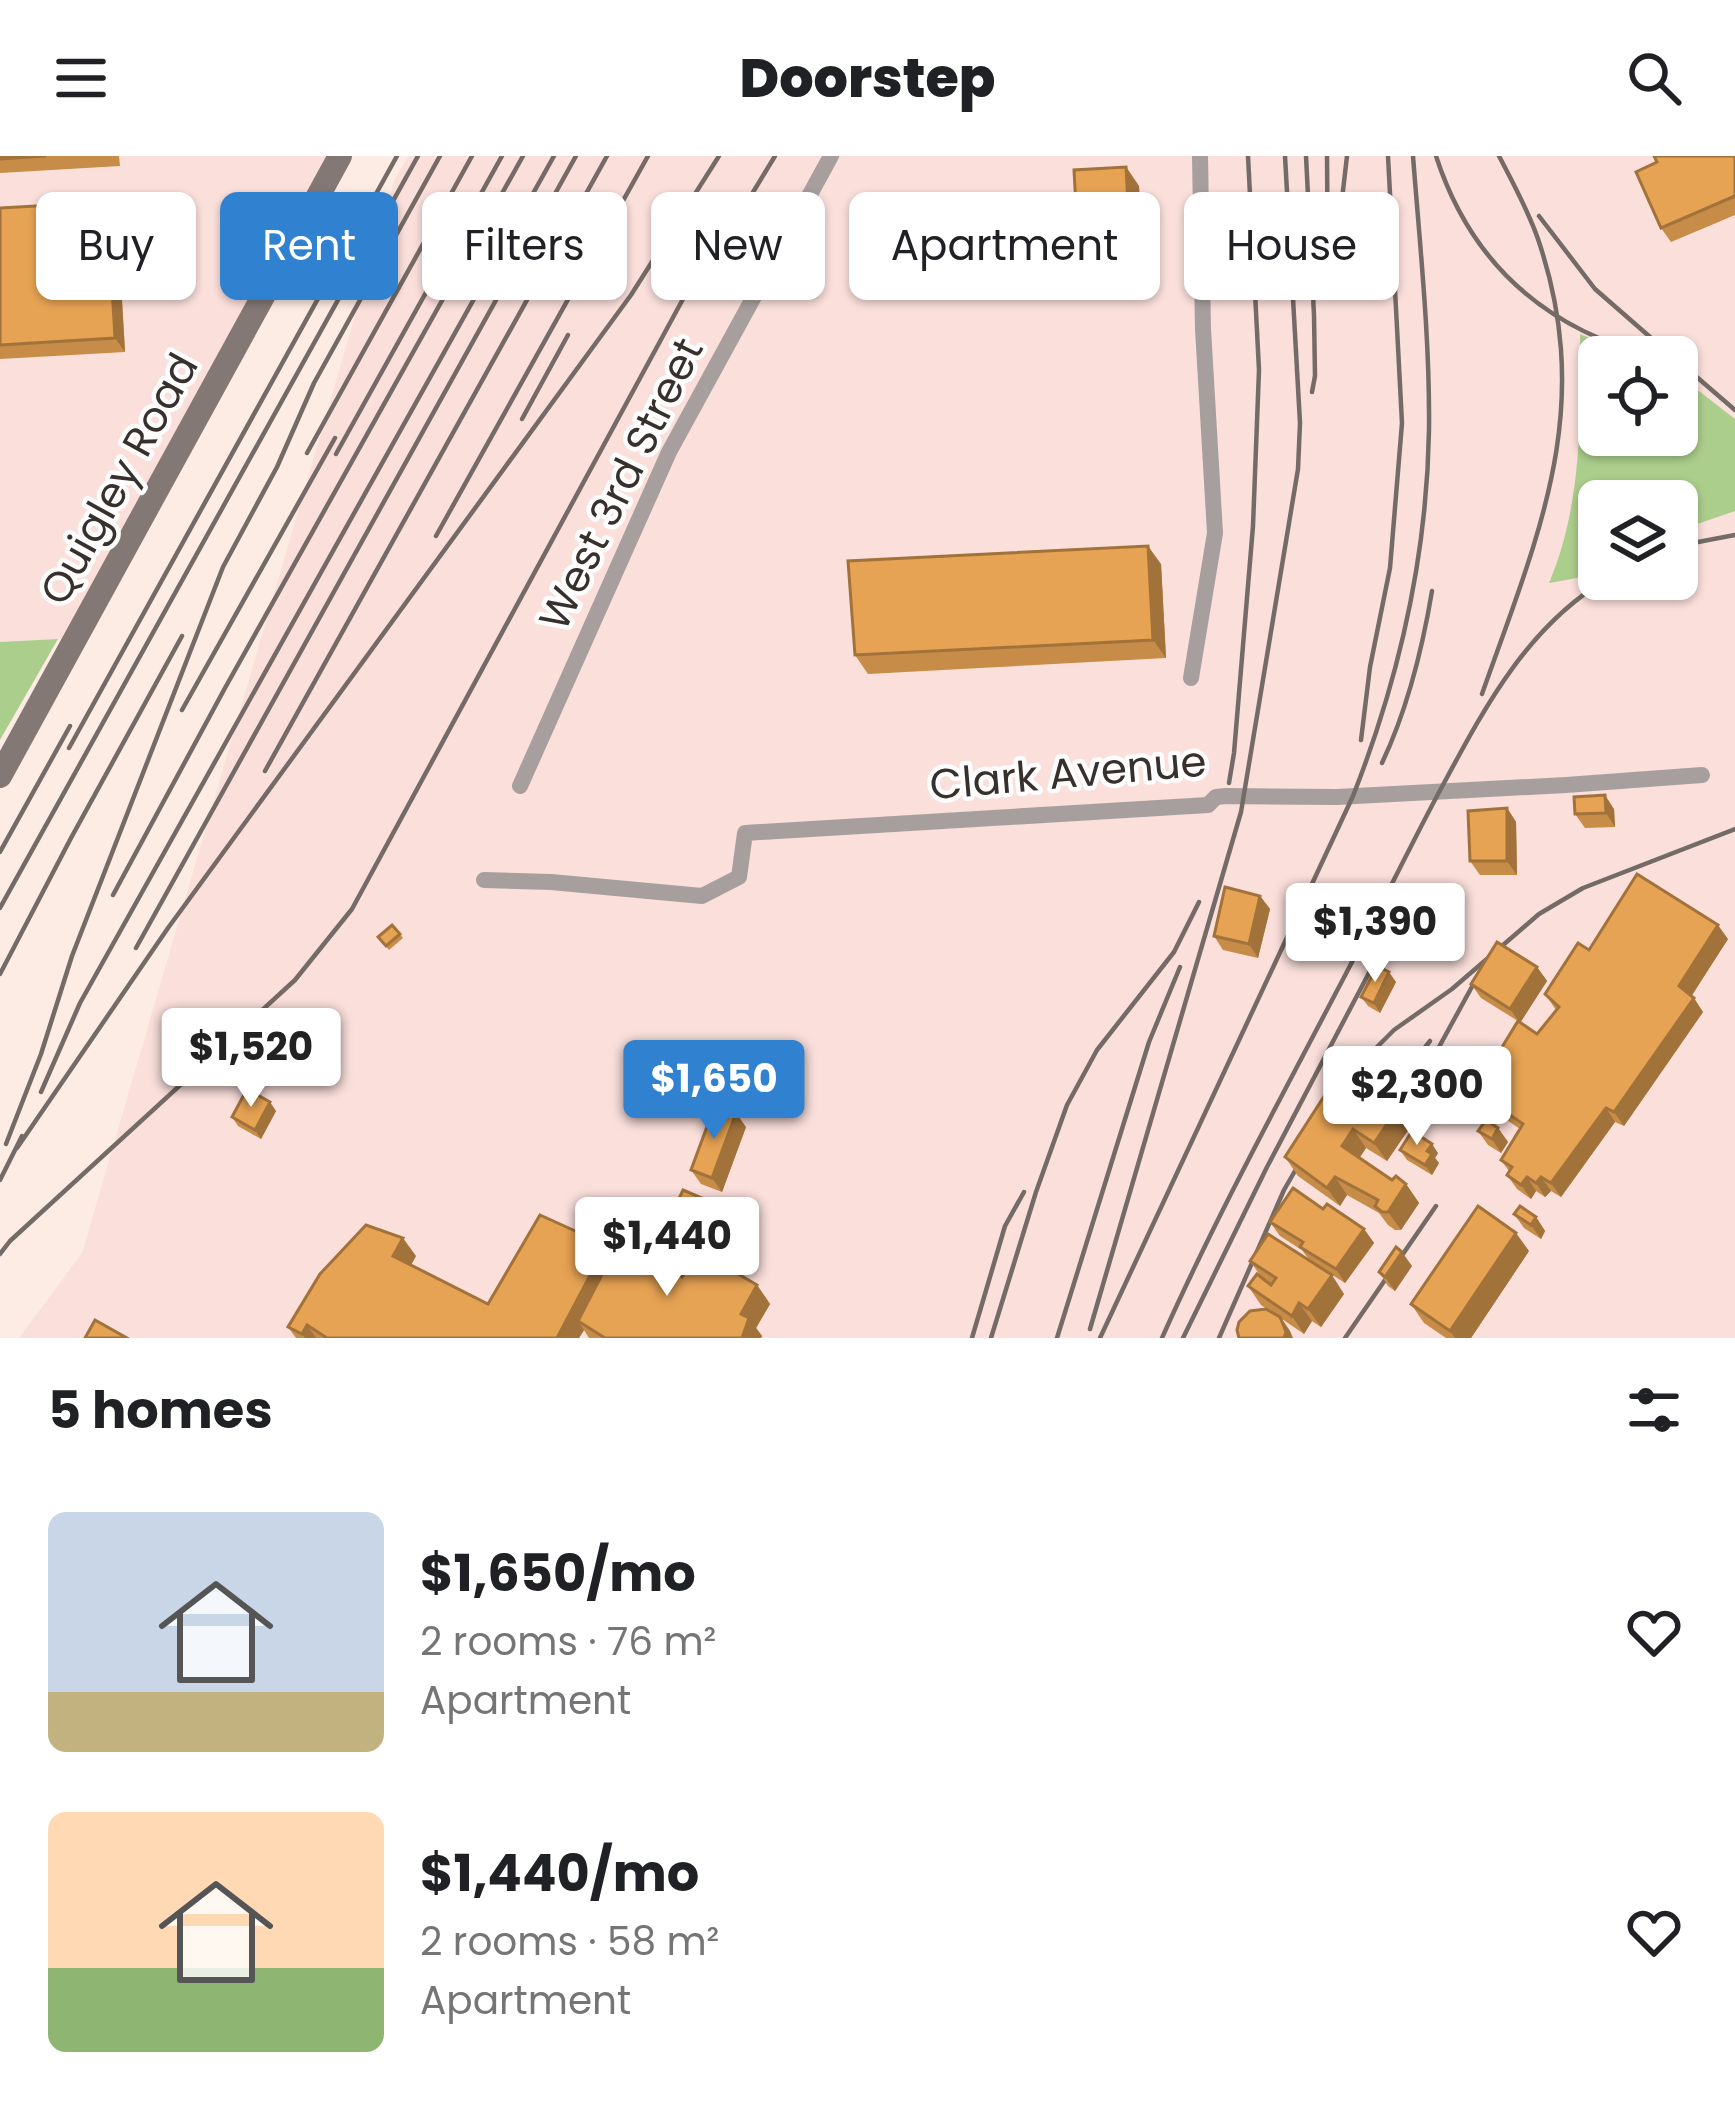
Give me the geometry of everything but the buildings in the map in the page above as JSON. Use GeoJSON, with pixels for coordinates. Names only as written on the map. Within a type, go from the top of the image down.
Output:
{"type":"FeatureCollection","features":[{"type":"Feature","properties":{"kind":"street","name":"Quigley Road"},"geometry":{"type":"LineString","coordinates":[[0,776],[340,156]]}},
{"type":"Feature","properties":{"kind":"street","name":"West 3rd Street"},"geometry":{"type":"LineString","coordinates":[[520,786],[669,452],[831,156]]}},
{"type":"Feature","properties":{"kind":"street"},"geometry":{"type":"LineString","coordinates":[[1191,678],[1215,532],[1203,329],[1200,156]]}},
{"type":"Feature","properties":{"kind":"street","name":"Clark Avenue"},"geometry":{"type":"LineString","coordinates":[[484,880],[702,896],[739,877],[745,833],[1208,805],[1226,796],[1337,797],[1702,775]]}},
{"type":"Feature","properties":{"kind":"shaded area"},"geometry":{"type":"Polygon","coordinates":[[[0,156],[340,156],[320,192],[220,192],[220,300],[261,300],[76,638],[0,642],[0,156]]]}},
{"type":"Feature","properties":{"kind":"shaded area"},"geometry":{"type":"Polygon","coordinates":[[[408,156],[1735,156],[1735,1338],[19,1338],[82,1253],[360,300],[398,300],[398,192],[391,192],[408,156]]]}},
{"type":"Feature","properties":{"kind":"green space"},"geometry":{"type":"Polygon","coordinates":[[[1698,390],[1735,419],[1735,511],[1698,524],[1698,480],[1578,480],[1578,577],[1549,583],[1574,492],[1578,442],[1578,456],[1698,456],[1698,390]]]}},
{"type":"Feature","properties":{"kind":"green space"},"geometry":{"type":"Polygon","coordinates":[[[58,639],[0,740],[0,642],[58,639]]]}},
{"type":"Feature","properties":{"kind":"railway"},"geometry":{"type":"LineString","coordinates":[[69,748],[397,156]]}},
{"type":"Feature","properties":{"kind":"railway"},"geometry":{"type":"LineString","coordinates":[[0,908],[418,156]]}},
{"type":"Feature","properties":{"kind":"railway"},"geometry":{"type":"LineString","coordinates":[[6,1144],[72,956],[223,567],[277,467],[314,383],[440,156]]}},
{"type":"Feature","properties":{"kind":"railway"},"geometry":{"type":"LineString","coordinates":[[307,453],[472,156]]}},
{"type":"Feature","properties":{"kind":"railway"},"geometry":{"type":"LineString","coordinates":[[336,454],[502,156]]}},
{"type":"Feature","properties":{"kind":"railway"},"geometry":{"type":"LineString","coordinates":[[113,895],[523,156]]}},
{"type":"Feature","properties":{"kind":"railway"},"geometry":{"type":"LineString","coordinates":[[41,1092],[80,1003],[554,156]]}},
{"type":"Feature","properties":{"kind":"railway"},"geometry":{"type":"LineString","coordinates":[[136,948],[576,156]]}},
{"type":"Feature","properties":{"kind":"railway"},"geometry":{"type":"LineString","coordinates":[[265,771],[607,156]]}},
{"type":"Feature","properties":{"kind":"railway"},"geometry":{"type":"LineString","coordinates":[[436,536],[648,156]]}},
{"type":"Feature","properties":{"kind":"railway"},"geometry":{"type":"LineString","coordinates":[[17,1148],[168,928],[631,295],[719,156]]}},
{"type":"Feature","properties":{"kind":"railway"},"geometry":{"type":"LineString","coordinates":[[0,1254],[295,980],[352,909],[696,275],[775,156]]}},
{"type":"Feature","properties":{"kind":"railway"},"geometry":{"type":"LineString","coordinates":[[1229,783],[1253,526],[1259,370],[1248,156]]}},
{"type":"Feature","properties":{"kind":"railway"},"geometry":{"type":"LineString","coordinates":[[1090,1329],[1241,812],[1298,469],[1300,423],[1285,156]]}},
{"type":"Feature","properties":{"kind":"railway"},"geometry":{"type":"LineString","coordinates":[[1306,156],[1314,315],[1312,392]]}},
{"type":"Feature","properties":{"kind":"railway"},"geometry":{"type":"LineString","coordinates":[[1327,156],[1327,192]]}},
{"type":"Feature","properties":{"kind":"railway"},"geometry":{"type":"LineString","coordinates":[[1343,192],[1347,156]]}},
{"type":"Feature","properties":{"kind":"railway"},"geometry":{"type":"LineString","coordinates":[[1361,740],[1390,568],[1402,423],[1388,156]]}},
{"type":"Feature","properties":{"kind":"railway"},"geometry":{"type":"LineString","coordinates":[[1100,1338],[1353,796],[1397,662],[1423,524],[1429,430],[1413,156]]}},
{"type":"Feature","properties":{"kind":"railway"},"geometry":{"type":"LineString","coordinates":[[1436,156],[1451,194],[1492,260],[1547,310],[1595,336]]}},
{"type":"Feature","properties":{"kind":"railway"},"geometry":{"type":"LineString","coordinates":[[1482,694],[1540,525],[1561,416],[1562,360],[1555,301],[1534,228],[1499,156]]}},
{"type":"Feature","properties":{"kind":"railway"},"geometry":{"type":"LineString","coordinates":[[1539,216],[1595,289],[1649,336]]}},
{"type":"Feature","properties":{"kind":"railway"},"geometry":{"type":"LineString","coordinates":[[522,419],[568,335]]}},
{"type":"Feature","properties":{"kind":"railway"},"geometry":{"type":"LineString","coordinates":[[1698,378],[1735,410]]}},
{"type":"Feature","properties":{"kind":"railway"},"geometry":{"type":"LineString","coordinates":[[182,710],[335,438]]}},
{"type":"Feature","properties":{"kind":"railway"},"geometry":{"type":"LineString","coordinates":[[1698,542],[1735,535]]}},
{"type":"Feature","properties":{"kind":"railway"},"geometry":{"type":"LineString","coordinates":[[1382,763],[1413,679],[1432,591]]}},
{"type":"Feature","properties":{"kind":"railway"},"geometry":{"type":"LineString","coordinates":[[1162,1338],[1254,1149],[1476,725],[1532,644],[1578,599]]}},
{"type":"Feature","properties":{"kind":"railway"},"geometry":{"type":"LineString","coordinates":[[0,974],[182,636]]}},
{"type":"Feature","properties":{"kind":"railway"},"geometry":{"type":"LineString","coordinates":[[0,852],[70,726]]}},
{"type":"Feature","properties":{"kind":"railway"},"geometry":{"type":"LineString","coordinates":[[1344,1093],[1394,1030],[1452,989],[1539,914],[1583,888],[1735,829]]}},
{"type":"Feature","properties":{"kind":"railway"},"geometry":{"type":"LineString","coordinates":[[991,1338],[1067,1105],[1097,1050],[1174,952],[1199,902]]}},
{"type":"Feature","properties":{"kind":"railway"},"geometry":{"type":"LineString","coordinates":[[1183,1338],[1370,971],[1383,929]]}},
{"type":"Feature","properties":{"kind":"railway"},"geometry":{"type":"LineString","coordinates":[[1057,1338],[1149,1042],[1180,967]]}},
{"type":"Feature","properties":{"kind":"railway"},"geometry":{"type":"LineString","coordinates":[[1404,1111],[1485,970]]}},
{"type":"Feature","properties":{"kind":"railway"},"geometry":{"type":"LineString","coordinates":[[1379,1106],[1430,1041]]}},
{"type":"Feature","properties":{"kind":"railway"},"geometry":{"type":"LineString","coordinates":[[0,1180],[22,1136]]}},
{"type":"Feature","properties":{"kind":"railway"},"geometry":{"type":"LineString","coordinates":[[1219,1338],[1284,1190],[1311,1143]]}},
{"type":"Feature","properties":{"kind":"railway"},"geometry":{"type":"LineString","coordinates":[[972,1338],[1005,1226],[1024,1192]]}},
{"type":"Feature","properties":{"kind":"railway"},"geometry":{"type":"LineString","coordinates":[[1345,1338],[1436,1206]]}}]}
